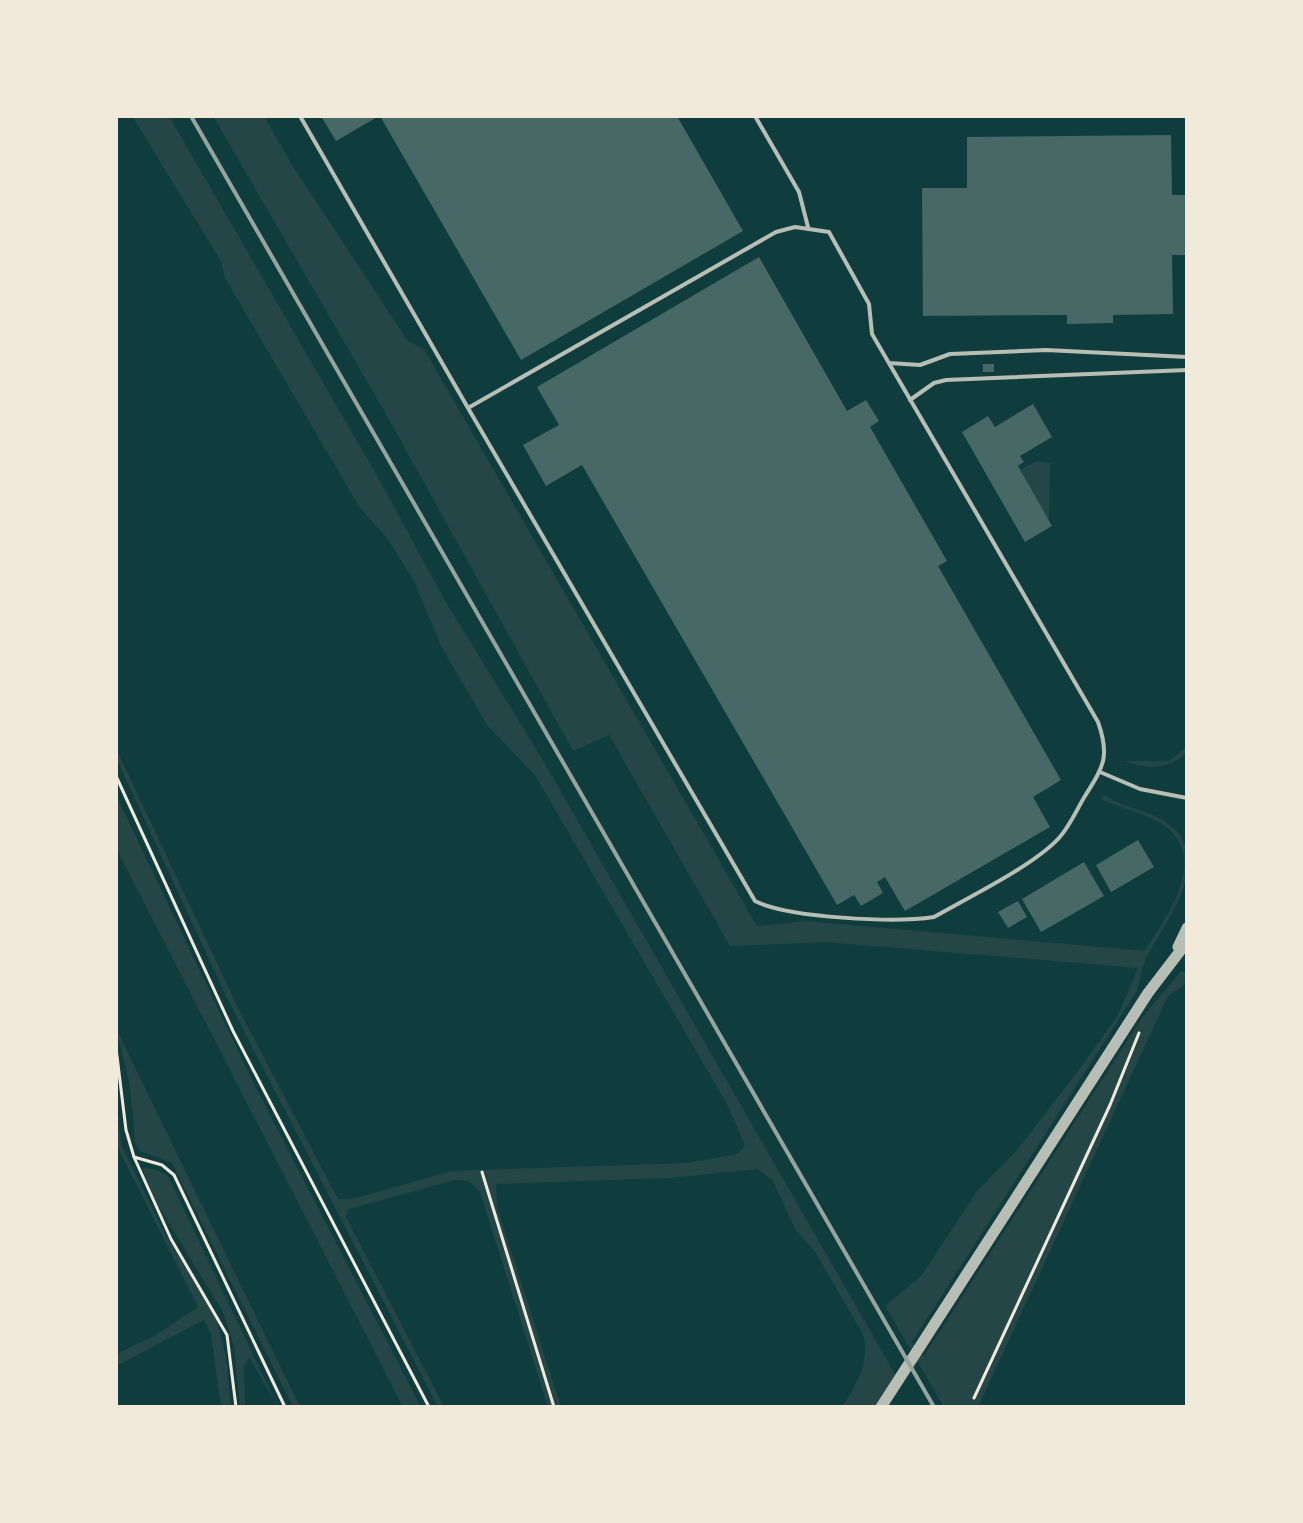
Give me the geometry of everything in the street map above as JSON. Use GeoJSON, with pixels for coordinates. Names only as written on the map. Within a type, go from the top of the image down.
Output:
{"type":"FeatureCollection","features":[{"type":"Feature","properties":{"kind":"street"},"geometry":{"type":"LineString","coordinates":[[881,1407],[1175,955],[1187,928]]}},
{"type":"Feature","properties":{"kind":"street"},"geometry":{"type":"LineString","coordinates":[[1175,955],[1187,942]]}},
{"type":"Feature","properties":{"kind":"lane"},"geometry":{"type":"LineString","coordinates":[[300,116],[468,408],[755,901],[770,909],[815,914],[914,920],[934,917],[1044,851],[1060,836],[1100,772],[1106,755],[1098,722],[872,334],[869,304],[829,232],[808,227],[776,232],[468,408]]}},
{"type":"Feature","properties":{"kind":"lane"},"geometry":{"type":"LineString","coordinates":[[755,116],[799,192],[808,227]]}},
{"type":"Feature","properties":{"kind":"lane"},"geometry":{"type":"LineString","coordinates":[[889,363],[920,365],[950,354],[1046,350],[1187,357]]}},
{"type":"Feature","properties":{"kind":"lane"},"geometry":{"type":"LineString","coordinates":[[910,400],[934,383],[946,380],[1187,370]]}},
{"type":"Feature","properties":{"kind":"lane"},"geometry":{"type":"LineString","coordinates":[[1100,772],[1140,789],[1187,798]]}},
{"type":"Feature","properties":{"kind":"path"},"geometry":{"type":"LineString","coordinates":[[116,776],[233,1031],[429,1407]]}},
{"type":"Feature","properties":{"kind":"path"},"geometry":{"type":"LineString","coordinates":[[974,1398],[1110,1105],[1141,1028]]}},
{"type":"Feature","properties":{"kind":"path"},"geometry":{"type":"LineString","coordinates":[[116,1048],[126,1130],[134,1157],[171,1239],[227,1335],[236,1407]]}},
{"type":"Feature","properties":{"kind":"path"},"geometry":{"type":"LineString","coordinates":[[134,1157],[162,1165],[174,1175],[285,1407]]}},
{"type":"Feature","properties":{"kind":"path"},"geometry":{"type":"LineString","coordinates":[[482,1172],[554,1407]]}},
{"type":"Feature","properties":{"kind":"shaded area"},"geometry":{"type":"Polygon","coordinates":[[[132,116],[169,116],[383,486],[444,599],[544,762],[895,1374],[874,1407],[842,1407],[863,1365],[864,1336],[815,1252],[795,1229],[773,1181],[758,1169],[669,1178],[496,1184],[497,1207],[561,1407],[548,1407],[480,1192],[469,1181],[455,1180],[349,1209],[346,1217],[444,1407],[438,1407],[226,996],[116,758],[116,748],[240,1012],[338,1199],[352,1199],[452,1171],[686,1163],[738,1154],[745,1145],[727,1104],[535,775],[487,725],[441,646],[414,581],[387,538],[360,508],[225,278],[221,261],[132,116]]]}},
{"type":"Feature","properties":{"kind":"shaded area"},"geometry":{"type":"Polygon","coordinates":[[[213,116],[264,116],[292,165],[408,341],[424,349],[757,926],[806,921],[1145,951],[1179,889],[1184,856],[1178,840],[1165,826],[1101,799],[1104,795],[1161,819],[1179,834],[1187,851],[1188,870],[1183,889],[1145,961],[1137,991],[912,1342],[924,1356],[1144,1015],[1181,971],[1187,972],[1187,983],[1168,996],[978,1407],[944,1407],[885,1306],[922,1275],[977,1191],[1017,1150],[1078,1071],[1118,1015],[1138,968],[826,942],[730,946],[609,735],[573,751],[386,414],[213,116]]]}},
{"type":"Feature","properties":{"kind":"shaded area"},"geometry":{"type":"Polygon","coordinates":[[[1036,461],[1050,463],[1049,521],[1020,470],[1036,461]]]}},
{"type":"Feature","properties":{"kind":"shaded area"},"geometry":{"type":"Polygon","coordinates":[[[1187,746],[1185,754],[1164,765],[1148,767],[1124,761],[1170,761],[1187,746]]]}},
{"type":"Feature","properties":{"kind":"shaded area"},"geometry":{"type":"Polygon","coordinates":[[[116,795],[252,1080],[421,1407],[403,1407],[116,848],[116,795]]]}},
{"type":"Feature","properties":{"kind":"shaded area"},"geometry":{"type":"Polygon","coordinates":[[[116,1028],[300,1407],[293,1407],[172,1163],[140,1151],[135,1142],[130,1086],[116,1028]]]}},
{"type":"Feature","properties":{"kind":"shaded area"},"geometry":{"type":"Polygon","coordinates":[[[116,1093],[121,1144],[162,1228],[216,1318],[226,1356],[231,1407],[221,1407],[211,1334],[204,1320],[116,1366],[116,1354],[156,1335],[198,1307],[118,1148],[116,1093]]]}},
{"type":"Feature","properties":{"kind":"shaded area"},"geometry":{"type":"Polygon","coordinates":[[[142,1168],[154,1169],[168,1176],[278,1407],[249,1357],[244,1367],[245,1407],[240,1407],[234,1347],[224,1314],[156,1202],[142,1168]]]}},
{"type":"Feature","properties":{"kind":"building"},"geometry":{"type":"Polygon","coordinates":[[[321,116],[379,116],[336,141],[321,116]]]}},
{"type":"Feature","properties":{"kind":"building"},"geometry":{"type":"Polygon","coordinates":[[[380,116],[677,116],[743,231],[521,360],[380,116]]]}},
{"type":"Feature","properties":{"kind":"building"},"geometry":{"type":"Polygon","coordinates":[[[1171,135],[1172,195],[1187,195],[1187,255],[1172,255],[1173,314],[1113,315],[1113,323],[1067,324],[1067,315],[923,316],[922,188],[967,188],[967,137],[1171,135]]]}},
{"type":"Feature","properties":{"kind":"building"},"geometry":{"type":"Polygon","coordinates":[[[759,257],[847,411],[866,400],[879,421],[870,427],[947,561],[938,566],[1061,780],[1033,797],[1050,827],[905,911],[885,877],[877,882],[883,893],[861,906],[854,895],[837,905],[582,465],[546,486],[523,445],[559,425],[537,387],[759,257]]]}},
{"type":"Feature","properties":{"kind":"building"},"geometry":{"type":"Polygon","coordinates":[[[983,364],[994,364],[994,372],[983,372],[983,364]]]}},
{"type":"Feature","properties":{"kind":"building"},"geometry":{"type":"Polygon","coordinates":[[[1033,404],[1052,437],[1020,456],[1024,462],[1018,466],[1052,526],[1025,542],[962,432],[988,416],[995,427],[1033,404]]]}},
{"type":"Feature","properties":{"kind":"building"},"geometry":{"type":"Polygon","coordinates":[[[1138,840],[1154,867],[1111,892],[1096,865],[1138,840]]]}},
{"type":"Feature","properties":{"kind":"building"},"geometry":{"type":"Polygon","coordinates":[[[1084,862],[1104,896],[1041,932],[1022,899],[1084,862]]]}},
{"type":"Feature","properties":{"kind":"building"},"geometry":{"type":"Polygon","coordinates":[[[1018,901],[1027,917],[1008,928],[998,912],[1018,901]]]}},
{"type":"Feature","properties":{"kind":"railway"},"geometry":{"type":"LineString","coordinates":[[191,116],[934,1407]]}}]}
